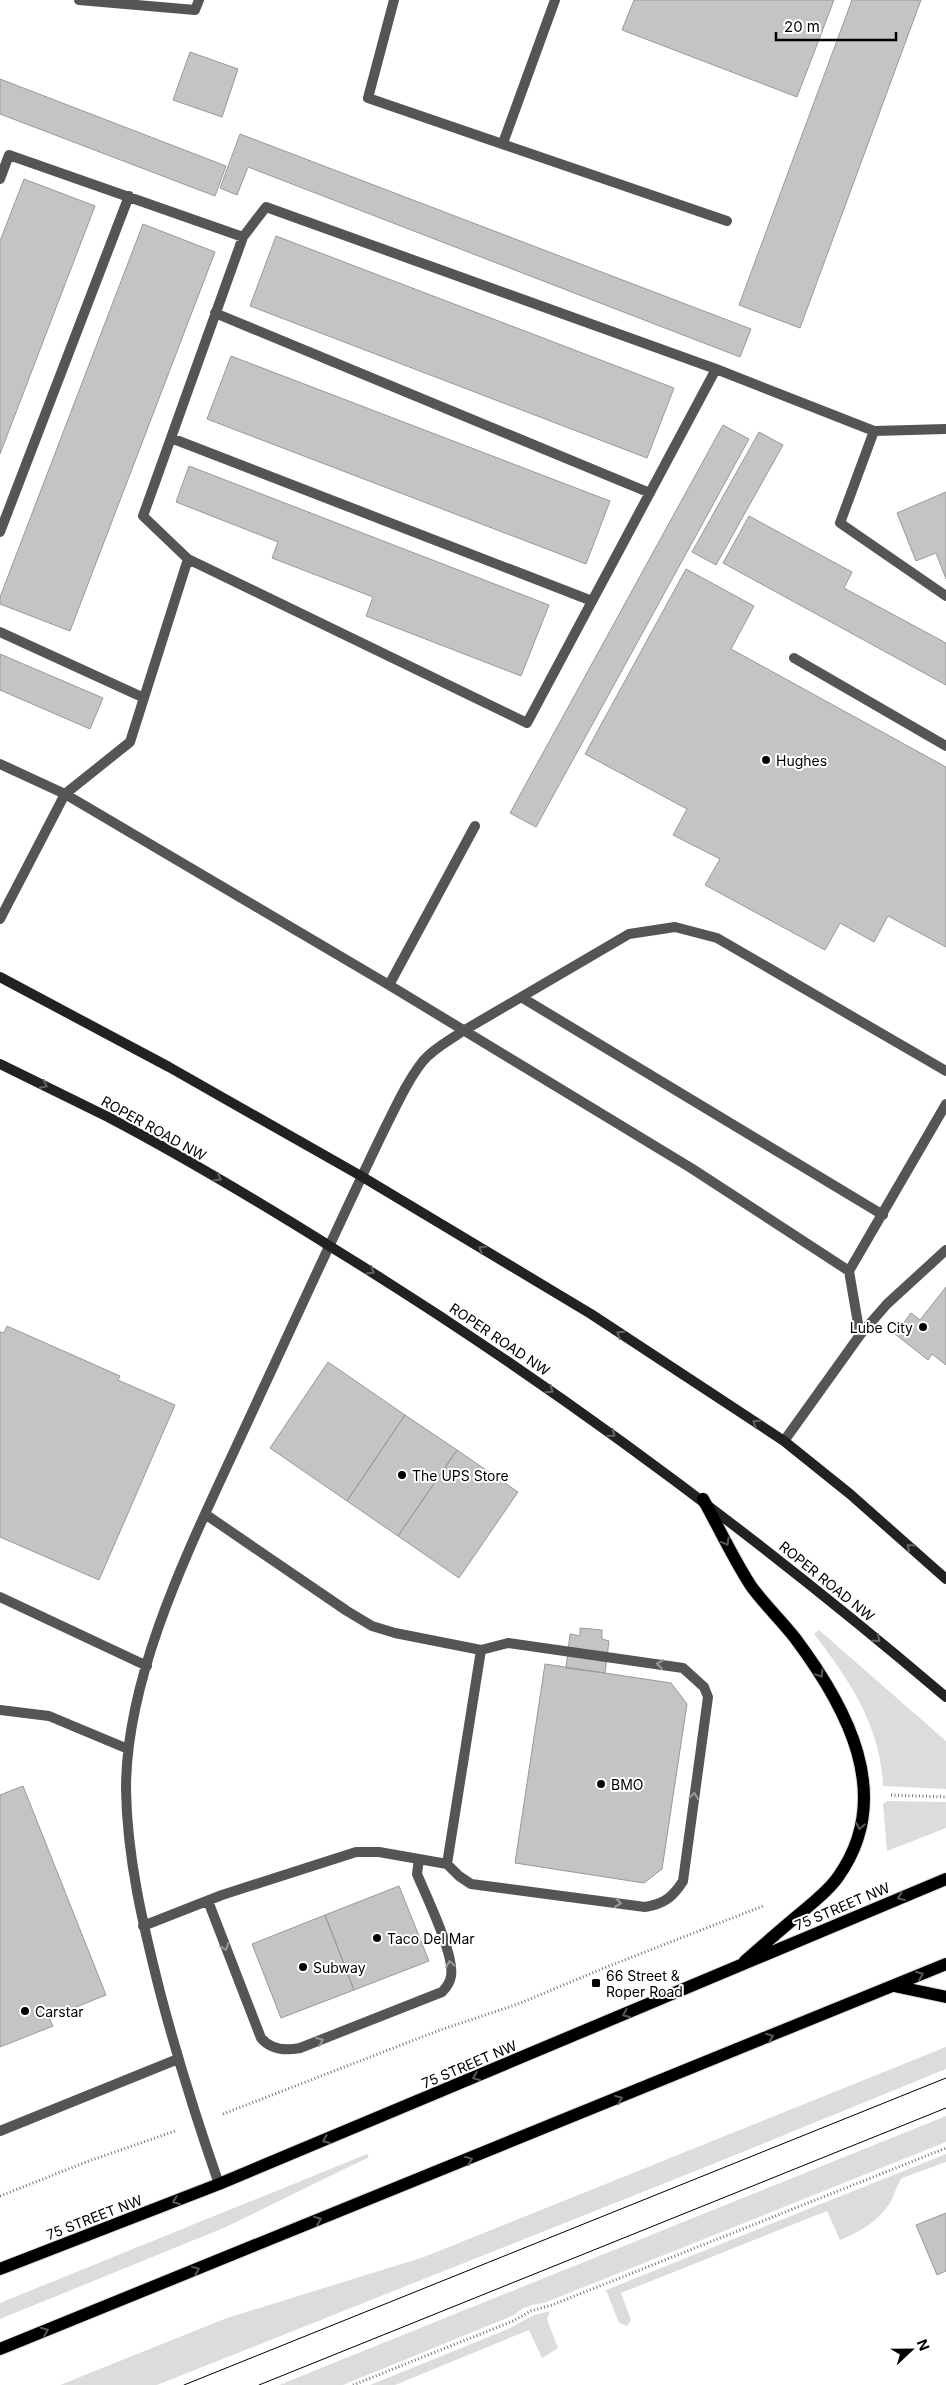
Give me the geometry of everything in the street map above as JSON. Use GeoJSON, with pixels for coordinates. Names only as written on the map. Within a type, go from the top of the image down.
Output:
{"type":"FeatureCollection","features":[{"type":"Feature","properties":{"kind":"main road"},"geometry":{"type":"LineString","coordinates":[[0,977],[169,1067],[361,1176],[591,1314],[784,1442],[850,1494],[946,1580]]}},
{"type":"Feature","properties":{"kind":"main road","name":"ROPER ROAD NW"},"geometry":{"type":"LineString","coordinates":[[0,1064],[109,1118],[257,1201],[481,1341],[702,1500],[842,1609],[946,1697]]}},
{"type":"Feature","properties":{"kind":"main road"},"geometry":{"type":"LineString","coordinates":[[702,1500],[751,1586],[819,1671],[838,1703],[853,1734],[861,1759],[864,1794],[856,1842],[851,1857],[838,1878],[736,1969]]}},
{"type":"Feature","properties":{"kind":"main road","name":"75 STREET NW"},"geometry":{"type":"LineString","coordinates":[[0,2269],[219,2184],[736,1969],[946,1878]]}},
{"type":"Feature","properties":{"kind":"main road"},"geometry":{"type":"LineString","coordinates":[[0,2349],[946,1964]]}},
{"type":"Feature","properties":{"kind":"main road"},"geometry":{"type":"LineString","coordinates":[[894,1986],[946,1997]]}},
{"type":"Feature","properties":{"kind":"lane"},"geometry":{"type":"LineString","coordinates":[[79,0],[195,10],[199,0]]}},
{"type":"Feature","properties":{"kind":"lane"},"geometry":{"type":"LineString","coordinates":[[394,0],[368,98],[727,221]]}},
{"type":"Feature","properties":{"kind":"lane"},"geometry":{"type":"LineString","coordinates":[[503,143],[555,0]]}},
{"type":"Feature","properties":{"kind":"lane"},"geometry":{"type":"LineString","coordinates":[[0,178],[9,155],[243,236]]}},
{"type":"Feature","properties":{"kind":"lane"},"geometry":{"type":"LineString","coordinates":[[0,532],[129,196]]}},
{"type":"Feature","properties":{"kind":"lane"},"geometry":{"type":"LineString","coordinates":[[716,369],[527,723],[188,559],[143,516],[243,236],[266,206],[716,369],[874,431],[946,429]]}},
{"type":"Feature","properties":{"kind":"lane"},"geometry":{"type":"LineString","coordinates":[[215,313],[650,493]]}},
{"type":"Feature","properties":{"kind":"lane"},"geometry":{"type":"LineString","coordinates":[[874,431],[840,523],[946,596]]}},
{"type":"Feature","properties":{"kind":"lane"},"geometry":{"type":"LineString","coordinates":[[171,438],[592,601]]}},
{"type":"Feature","properties":{"kind":"lane"},"geometry":{"type":"LineString","coordinates":[[0,919],[65,794],[130,742],[142,696],[188,559]]}},
{"type":"Feature","properties":{"kind":"lane"},"geometry":{"type":"LineString","coordinates":[[0,632],[142,696]]}},
{"type":"Feature","properties":{"kind":"lane"},"geometry":{"type":"LineString","coordinates":[[794,658],[946,746]]}},
{"type":"Feature","properties":{"kind":"lane"},"geometry":{"type":"LineString","coordinates":[[0,764],[65,794],[389,985],[691,1168],[849,1271]]}},
{"type":"Feature","properties":{"kind":"lane"},"geometry":{"type":"LineString","coordinates":[[389,985],[475,826]]}},
{"type":"Feature","properties":{"kind":"lane"},"geometry":{"type":"LineString","coordinates":[[219,2184],[178,2059],[143,1926],[132,1868],[128,1825],[126,1787],[128,1750],[147,1666],[162,1618],[205,1514],[361,1176],[405,1089],[424,1061],[440,1045],[629,934],[675,927],[717,938],[946,1071]]}},
{"type":"Feature","properties":{"kind":"lane"},"geometry":{"type":"LineString","coordinates":[[521,998],[882,1215]]}},
{"type":"Feature","properties":{"kind":"lane"},"geometry":{"type":"LineString","coordinates":[[860,1335],[849,1271],[946,1104]]}},
{"type":"Feature","properties":{"kind":"lane"},"geometry":{"type":"LineString","coordinates":[[784,1442],[860,1335],[887,1304],[946,1250]]}},
{"type":"Feature","properties":{"kind":"lane"},"geometry":{"type":"LineString","coordinates":[[143,1926],[340,1855],[356,1852],[379,1852],[447,1864],[458,1876],[471,1884],[645,1907],[668,1901],[683,1881],[708,1698],[704,1687],[683,1668],[508,1643],[481,1650],[395,1633],[372,1626],[205,1514]]}},
{"type":"Feature","properties":{"kind":"lane"},"geometry":{"type":"LineString","coordinates":[[0,1597],[147,1666]]}},
{"type":"Feature","properties":{"kind":"lane"},"geometry":{"type":"LineString","coordinates":[[447,1864],[481,1650]]}},
{"type":"Feature","properties":{"kind":"lane"},"geometry":{"type":"LineString","coordinates":[[0,1710],[49,1716],[128,1750]]}},
{"type":"Feature","properties":{"kind":"lane"},"geometry":{"type":"LineString","coordinates":[[208,1901],[261,2038],[265,2043],[278,2049],[300,2048],[442,1992],[447,1986],[451,1979],[450,1960],[417,1874],[419,1859]]}},
{"type":"Feature","properties":{"kind":"lane"},"geometry":{"type":"LineString","coordinates":[[0,2131],[178,2059]]}},
{"type":"Feature","properties":{"kind":"path"},"geometry":{"type":"LineString","coordinates":[[881,1795],[946,1796]]}},
{"type":"Feature","properties":{"kind":"path"},"geometry":{"type":"LineString","coordinates":[[0,2196],[86,2162],[198,2124],[440,2030],[518,2004],[604,1968],[771,1903]]}},
{"type":"Feature","properties":{"kind":"path"},"geometry":{"type":"LineString","coordinates":[[353,2385],[513,2321],[531,2311],[552,2305],[946,2148]]}},
{"type":"Feature","properties":{"kind":"shaded area"},"geometry":{"type":"Polygon","coordinates":[[[819,1630],[946,1741],[946,1789],[883,1786],[881,1764],[870,1724],[851,1686],[814,1634],[819,1630]]]}},
{"type":"Feature","properties":{"kind":"shaded area"},"geometry":{"type":"Polygon","coordinates":[[[887,1801],[946,1802],[946,1828],[887,1851],[883,1804],[887,1801]]]}},
{"type":"Feature","properties":{"kind":"shaded area"},"geometry":{"type":"Polygon","coordinates":[[[946,2047],[946,2069],[708,2166],[157,2385],[60,2385],[227,2318],[424,2257],[946,2047]]]}},
{"type":"Feature","properties":{"kind":"shaded area"},"geometry":{"type":"Polygon","coordinates":[[[946,2116],[946,2142],[544,2303],[528,2306],[514,2315],[343,2385],[279,2385],[946,2116]]]}},
{"type":"Feature","properties":{"kind":"shaded area"},"geometry":{"type":"Polygon","coordinates":[[[367,2154],[369,2157],[226,2227],[0,2319],[0,2303],[367,2154]]]}},
{"type":"Feature","properties":{"kind":"shaded area"},"geometry":{"type":"Polygon","coordinates":[[[946,2154],[946,2162],[902,2178],[885,2210],[868,2226],[854,2234],[840,2240],[827,2211],[621,2293],[631,2320],[627,2326],[619,2323],[606,2290],[946,2154]]]}},
{"type":"Feature","properties":{"kind":"shaded area"},"geometry":{"type":"Polygon","coordinates":[[[550,2311],[547,2319],[558,2348],[542,2358],[529,2330],[395,2385],[370,2385],[508,2329],[534,2315],[550,2311]]]}},
{"type":"Feature","properties":{"kind":"building"},"geometry":{"type":"Polygon","coordinates":[[[634,0],[834,0],[797,97],[622,30],[634,0]]]}},
{"type":"Feature","properties":{"kind":"building"},"geometry":{"type":"Polygon","coordinates":[[[852,0],[921,0],[800,328],[739,305],[852,0]]]}},
{"type":"Feature","properties":{"kind":"building"},"geometry":{"type":"Polygon","coordinates":[[[190,52],[238,69],[222,117],[173,100],[190,52]]]}},
{"type":"Feature","properties":{"kind":"building"},"geometry":{"type":"Polygon","coordinates":[[[0,79],[226,166],[215,196],[0,114],[0,79]]]}},
{"type":"Feature","properties":{"kind":"building"},"geometry":{"type":"Polygon","coordinates":[[[240,134],[751,329],[740,357],[248,167],[237,195],[220,188],[240,134]]]}},
{"type":"Feature","properties":{"kind":"building"},"geometry":{"type":"Polygon","coordinates":[[[24,179],[95,206],[0,454],[0,241],[24,179]]]}},
{"type":"Feature","properties":{"kind":"building"},"geometry":{"type":"Polygon","coordinates":[[[143,224],[215,252],[70,631],[0,604],[0,597],[143,224]]]}},
{"type":"Feature","properties":{"kind":"building"},"geometry":{"type":"Polygon","coordinates":[[[276,236],[674,388],[647,458],[250,306],[276,236]]]}},
{"type":"Feature","properties":{"kind":"building"},"geometry":{"type":"Polygon","coordinates":[[[231,356],[610,501],[586,564],[207,419],[231,356]]]}},
{"type":"Feature","properties":{"kind":"building"},"geometry":{"type":"Polygon","coordinates":[[[723,425],[749,439],[536,827],[510,813],[723,425]]]}},
{"type":"Feature","properties":{"kind":"building"},"geometry":{"type":"Polygon","coordinates":[[[759,432],[783,445],[716,565],[692,552],[759,432]]]}},
{"type":"Feature","properties":{"kind":"building"},"geometry":{"type":"Polygon","coordinates":[[[189,466],[549,605],[521,676],[366,616],[373,597],[272,558],[278,542],[176,502],[189,466]]]}},
{"type":"Feature","properties":{"kind":"building"},"geometry":{"type":"Polygon","coordinates":[[[946,492],[946,579],[936,553],[916,561],[897,513],[946,492]]]}},
{"type":"Feature","properties":{"kind":"building"},"geometry":{"type":"Polygon","coordinates":[[[749,516],[852,572],[844,588],[946,643],[946,685],[723,563],[749,516]]]}},
{"type":"Feature","properties":{"kind":"building","name":"Hughes"},"geometry":{"type":"Polygon","coordinates":[[[686,569],[754,606],[731,649],[946,767],[946,947],[888,916],[874,942],[840,923],[825,950],[705,885],[720,859],[673,835],[687,809],[585,754],[686,569]]]}},
{"type":"Feature","properties":{"kind":"building"},"geometry":{"type":"Polygon","coordinates":[[[0,654],[103,698],[90,729],[0,690],[0,654]]]}},
{"type":"Feature","properties":{"kind":"building","name":"Lube City"},"geometry":{"type":"Polygon","coordinates":[[[946,1287],[946,1365],[932,1354],[928,1360],[895,1334],[911,1313],[920,1320],[946,1287]]]}},
{"type":"Feature","properties":{"kind":"building"},"geometry":{"type":"Polygon","coordinates":[[[7,1326],[120,1376],[118,1380],[175,1405],[99,1580],[0,1537],[0,1332],[4,1333],[7,1326]]]}},
{"type":"Feature","properties":{"kind":"building"},"geometry":{"type":"Polygon","coordinates":[[[328,1362],[405,1415],[347,1501],[270,1448],[328,1362]]]}},
{"type":"Feature","properties":{"kind":"building","name":"The UPS Store"},"geometry":{"type":"Polygon","coordinates":[[[405,1415],[457,1450],[398,1536],[347,1501],[405,1415]]]}},
{"type":"Feature","properties":{"kind":"building"},"geometry":{"type":"Polygon","coordinates":[[[457,1450],[518,1492],[459,1578],[398,1536],[457,1450]]]}},
{"type":"Feature","properties":{"kind":"building"},"geometry":{"type":"Polygon","coordinates":[[[580,1628],[602,1630],[602,1639],[609,1641],[605,1673],[566,1668],[570,1634],[580,1636],[580,1628]]]}},
{"type":"Feature","properties":{"kind":"building","name":"BMO"},"geometry":{"type":"Polygon","coordinates":[[[545,1664],[671,1683],[687,1704],[662,1869],[644,1883],[515,1863],[545,1664]]]}},
{"type":"Feature","properties":{"kind":"building"},"geometry":{"type":"Polygon","coordinates":[[[23,1786],[106,1995],[49,2018],[53,2026],[0,2047],[0,1795],[23,1786]]]}},
{"type":"Feature","properties":{"kind":"building","name":"Taco Del Mar"},"geometry":{"type":"Polygon","coordinates":[[[399,1886],[429,1961],[354,1990],[325,1915],[399,1886]]]}},
{"type":"Feature","properties":{"kind":"building","name":"Subway"},"geometry":{"type":"Polygon","coordinates":[[[325,1915],[354,1990],[281,2018],[252,1944],[325,1915]]]}},
{"type":"Feature","properties":{"kind":"building"},"geometry":{"type":"Polygon","coordinates":[[[946,2213],[946,2271],[937,2275],[916,2225],[946,2213]]]}},
{"type":"Feature","properties":{"kind":"tram line"},"geometry":{"type":"LineString","coordinates":[[184,2385],[946,2078]]}},
{"type":"Feature","properties":{"kind":"tram line"},"geometry":{"type":"LineString","coordinates":[[259,2385],[946,2108]]}},
{"type":"Feature","properties":{"kind":"place","name":"Hughes"},"geometry":{"type":"Point","coordinates":[766,760]}},
{"type":"Feature","properties":{"kind":"place","name":"Lube City"},"geometry":{"type":"Point","coordinates":[923,1327]}},
{"type":"Feature","properties":{"kind":"place","name":"The UPS Store"},"geometry":{"type":"Point","coordinates":[402,1475]}},
{"type":"Feature","properties":{"kind":"place","name":"BMO"},"geometry":{"type":"Point","coordinates":[601,1784]}},
{"type":"Feature","properties":{"kind":"place","name":"Taco Del Mar"},"geometry":{"type":"Point","coordinates":[377,1938]}},
{"type":"Feature","properties":{"kind":"place","name":"Subway"},"geometry":{"type":"Point","coordinates":[303,1967]}},
{"type":"Feature","properties":{"kind":"place","name":"66 Street & Roper Road"},"geometry":{"type":"Point","coordinates":[596,1983]}},
{"type":"Feature","properties":{"kind":"place","name":"Carstar"},"geometry":{"type":"Point","coordinates":[25,2011]}}]}
